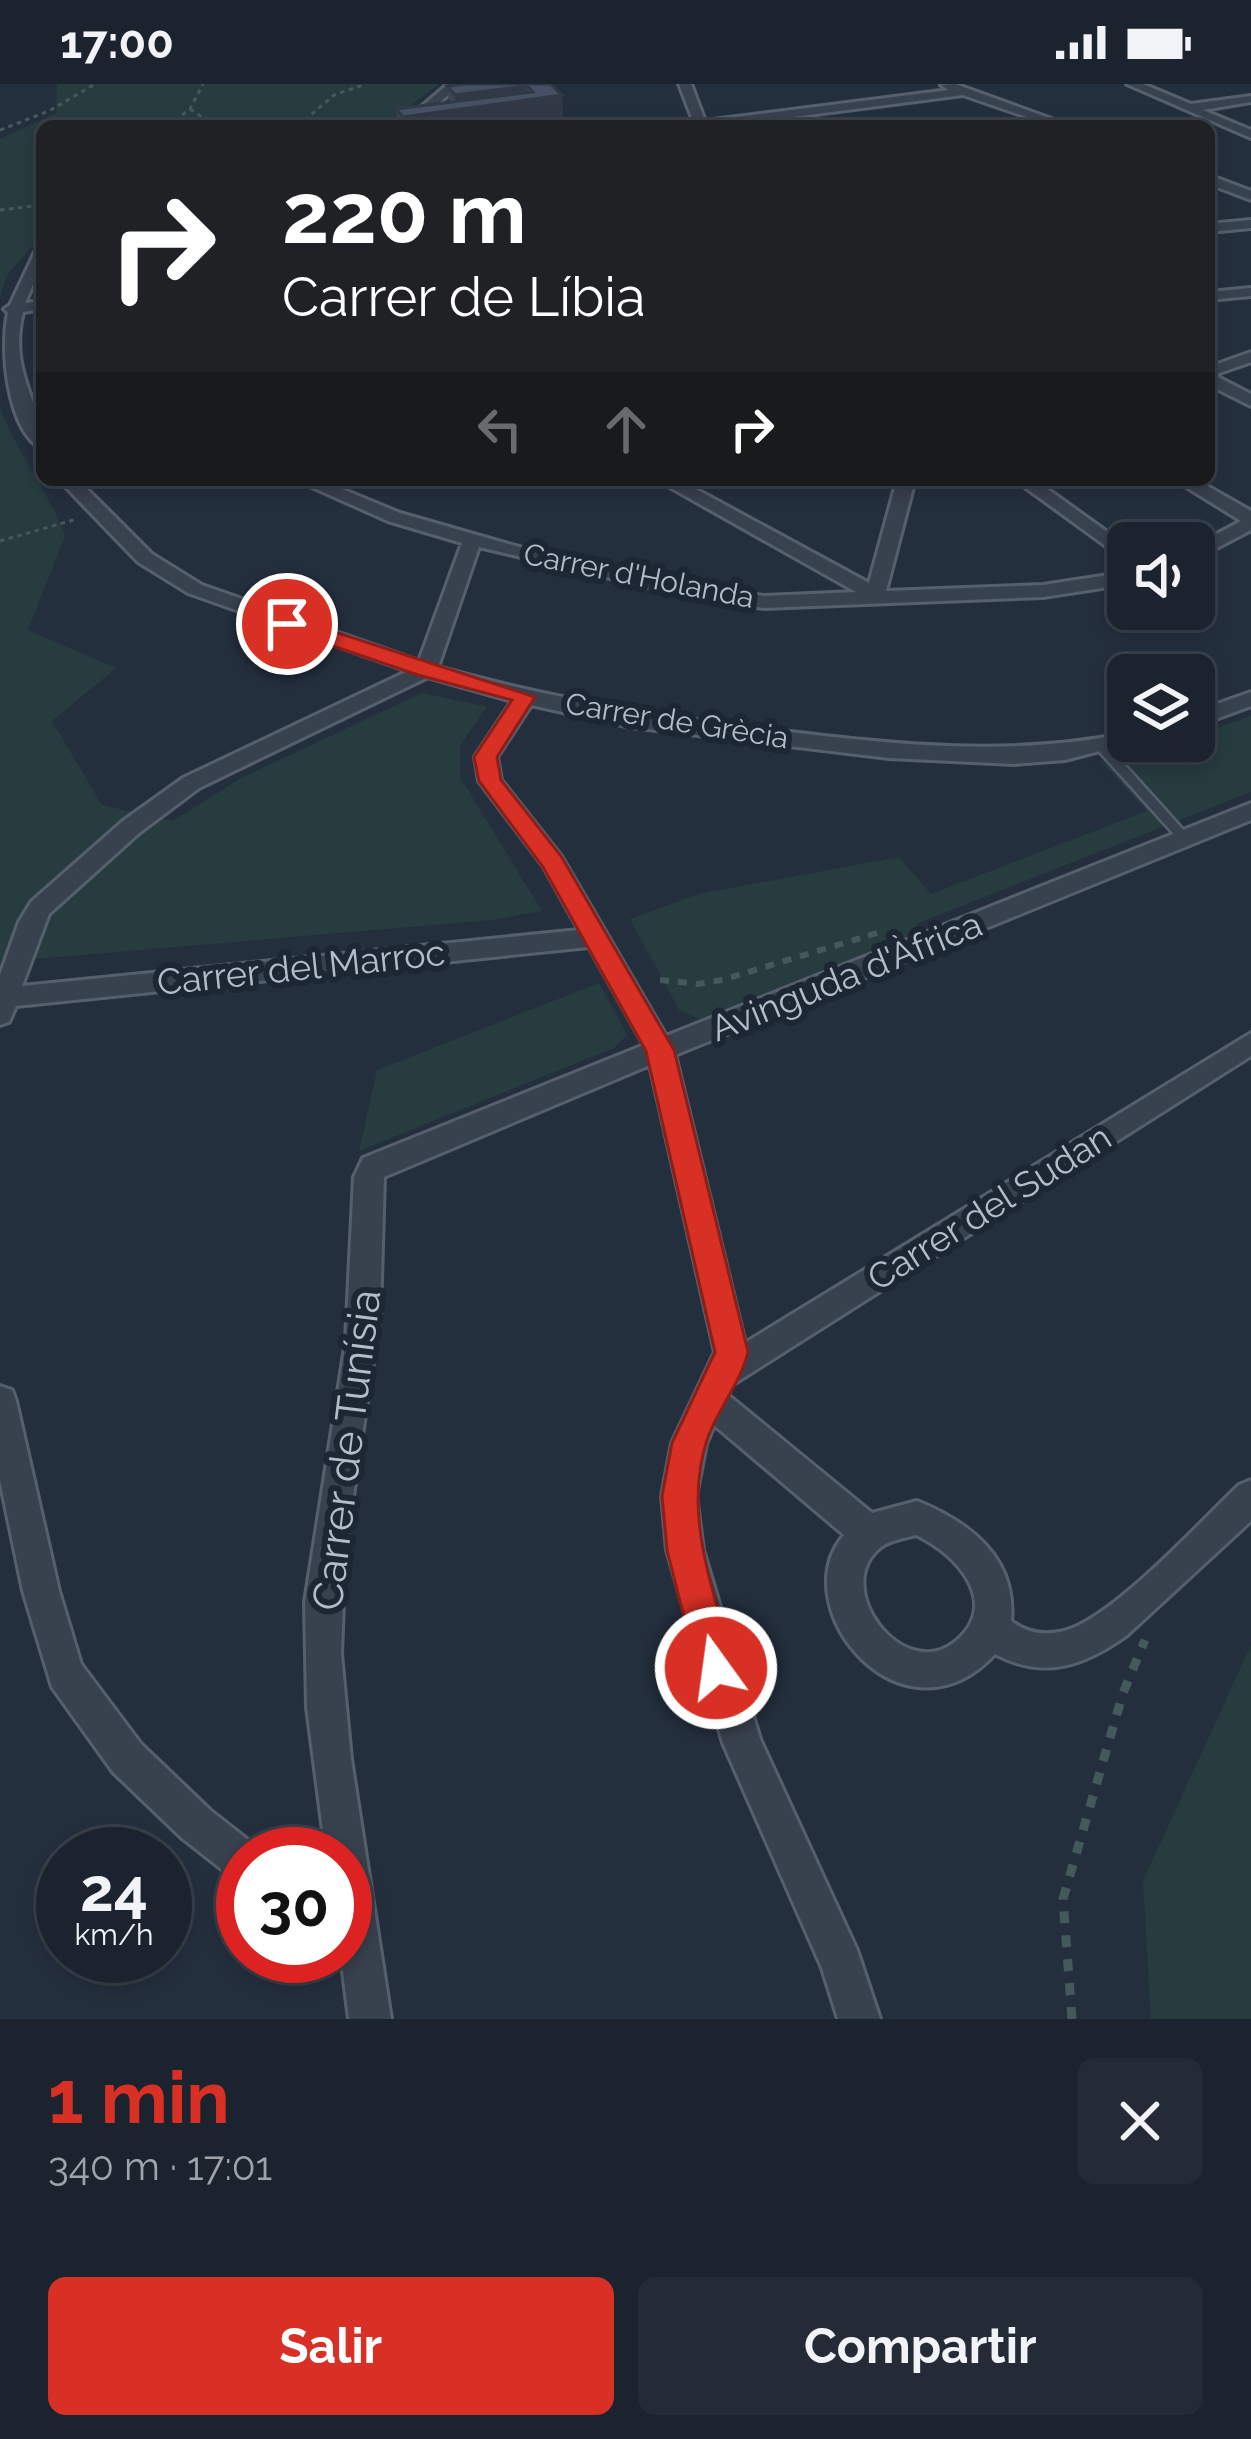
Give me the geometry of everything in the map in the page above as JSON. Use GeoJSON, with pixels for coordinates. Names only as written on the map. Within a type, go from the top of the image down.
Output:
{"type":"FeatureCollection","features":[{"type":"Feature","properties":{"kind":"street"},"geometry":{"type":"LineString","coordinates":[[412,120],[455,84]]}},
{"type":"Feature","properties":{"kind":"street"},"geometry":{"type":"LineString","coordinates":[[685,84],[698,120]]}},
{"type":"Feature","properties":{"kind":"street"},"geometry":{"type":"LineString","coordinates":[[720,120],[982,84]]}},
{"type":"Feature","properties":{"kind":"street"},"geometry":{"type":"LineString","coordinates":[[1133,84],[1213,120]]}},
{"type":"Feature","properties":{"kind":"street"},"geometry":{"type":"LineString","coordinates":[[952,87],[1047,120]]}},
{"type":"Feature","properties":{"kind":"street"},"geometry":{"type":"LineString","coordinates":[[1184,109],[1251,99]]}},
{"type":"Feature","properties":{"kind":"street"},"geometry":{"type":"LineString","coordinates":[[1007,120],[1018,110]]}},
{"type":"Feature","properties":{"kind":"street"},"geometry":{"type":"LineString","coordinates":[[1215,121],[1251,134]]}},
{"type":"Feature","properties":{"kind":"street"},"geometry":{"type":"LineString","coordinates":[[1215,181],[1251,196]]}},
{"type":"Feature","properties":{"kind":"street"},"geometry":{"type":"LineString","coordinates":[[1215,227],[1251,224]]}},
{"type":"Feature","properties":{"kind":"street"},"geometry":{"type":"LineString","coordinates":[[36,263],[11,309],[8,334],[20,400],[36,432]]}},
{"type":"Feature","properties":{"kind":"street"},"geometry":{"type":"LineString","coordinates":[[1215,295],[1251,292]]}},
{"type":"Feature","properties":{"kind":"street"},"geometry":{"type":"LineString","coordinates":[[11,309],[36,306]]}},
{"type":"Feature","properties":{"kind":"street"},"geometry":{"type":"LineString","coordinates":[[1215,373],[1251,357]]}},
{"type":"Feature","properties":{"kind":"street"},"geometry":{"type":"LineString","coordinates":[[1215,380],[1251,401]]}},
{"type":"Feature","properties":{"kind":"street","name":"Carrer de Grècia"},"geometry":{"type":"LineString","coordinates":[[73,486],[146,558],[195,589],[426,670],[525,697],[631,720],[889,751],[1014,758],[1107,745]]}},
{"type":"Feature","properties":{"kind":"street","name":"Carrer d'Holanda"},"geometry":{"type":"LineString","coordinates":[[318,486],[472,541],[699,593],[764,602],[1043,591],[1107,581]]}},
{"type":"Feature","properties":{"kind":"street"},"geometry":{"type":"LineString","coordinates":[[677,486],[861,586],[874,599],[904,486]]}},
{"type":"Feature","properties":{"kind":"street"},"geometry":{"type":"LineString","coordinates":[[1032,486],[1107,541]]}},
{"type":"Feature","properties":{"kind":"street"},"geometry":{"type":"LineString","coordinates":[[1194,486],[1251,521],[1215,542]]}},
{"type":"Feature","properties":{"kind":"street"},"geometry":{"type":"LineString","coordinates":[[3,1006],[40,908],[162,802],[191,783],[426,670],[472,541]]}},
{"type":"Feature","properties":{"kind":"street"},"geometry":{"type":"LineString","coordinates":[[525,697],[486,757],[490,781],[553,862],[660,1050],[731,1352],[689,1443],[679,1496],[685,1550],[742,1743],[842,1965],[859,2019]]}},
{"type":"Feature","properties":{"kind":"street"},"geometry":{"type":"LineString","coordinates":[[1215,712],[1251,699]]}},
{"type":"Feature","properties":{"kind":"street","name":"Avinguda d'Àfrica"},"geometry":{"type":"LineString","coordinates":[[374,1166],[1251,811]]}},
{"type":"Feature","properties":{"kind":"street","name":"Carrer del Marroc"},"geometry":{"type":"LineString","coordinates":[[3,1006],[597,937]]}},
{"type":"Feature","properties":{"kind":"street","name":"Carrer del Sudan"},"geometry":{"type":"LineString","coordinates":[[717,1385],[1251,1043]]}},
{"type":"Feature","properties":{"kind":"street","name":"Carrer de Tunísia"},"geometry":{"type":"LineString","coordinates":[[341,1827],[323,1676],[323,1601],[329,1526],[360,1350],[370,1262],[369,1177],[374,1166]]}},
{"type":"Feature","properties":{"kind":"street"},"geometry":{"type":"LineString","coordinates":[[717,1385],[867,1532]]}},
{"type":"Feature","properties":{"kind":"street"},"geometry":{"type":"LineString","coordinates":[[0,1401],[40,1591],[64,1674],[128,1758],[216,1841]]}},
{"type":"Feature","properties":{"kind":"street"},"geometry":{"type":"LineString","coordinates":[[990,1627],[1011,1646],[1036,1653],[1078,1647],[1138,1601],[1251,1497]]}},
{"type":"Feature","properties":{"kind":"street"},"geometry":{"type":"LineString","coordinates":[[917,1518],[945,1527],[968,1545],[994,1599],[990,1627],[976,1652],[952,1668],[921,1671],[891,1662],[866,1641],[849,1613],[844,1582],[850,1554],[867,1532],[890,1520],[917,1518]]}},
{"type":"Feature","properties":{"kind":"street","name":"Carrer de Tunísia"},"geometry":{"type":"LineString","coordinates":[[364,1983],[370,2019]]}},
{"type":"Feature","properties":{"kind":"lane"},"geometry":{"type":"LineString","coordinates":[[1101,746],[1184,838]]}},
{"type":"Feature","properties":{"kind":"path"},"geometry":{"type":"LineString","coordinates":[[0,130],[49,111],[95,84]]}},
{"type":"Feature","properties":{"kind":"path"},"geometry":{"type":"LineString","coordinates":[[176,120],[190,109],[203,84]]}},
{"type":"Feature","properties":{"kind":"path"},"geometry":{"type":"LineString","coordinates":[[306,120],[345,92],[366,84]]}},
{"type":"Feature","properties":{"kind":"path"},"geometry":{"type":"LineString","coordinates":[[190,109],[207,120]]}},
{"type":"Feature","properties":{"kind":"path"},"geometry":{"type":"LineString","coordinates":[[0,210],[36,206]]}},
{"type":"Feature","properties":{"kind":"path"},"geometry":{"type":"LineString","coordinates":[[0,541],[97,512]]}},
{"type":"Feature","properties":{"kind":"path"},"geometry":{"type":"LineString","coordinates":[[1072,2019],[1064,1899],[1123,1693],[1150,1629]]}},
{"type":"Feature","properties":{"kind":"green space"},"geometry":{"type":"Polygon","coordinates":[[[57,84],[439,84],[391,120],[41,120],[56,113],[57,84]]]}},
{"type":"Feature","properties":{"kind":"green space"},"geometry":{"type":"Polygon","coordinates":[[[36,122],[36,243],[7,275],[0,297],[0,139],[36,122]]]}},
{"type":"Feature","properties":{"kind":"green space"},"geometry":{"type":"Polygon","coordinates":[[[0,408],[65,536],[28,630],[116,668],[52,721],[102,805],[173,821],[241,778],[422,693],[487,707],[460,745],[460,777],[542,911],[492,920],[0,962],[0,408]]]}},
{"type":"Feature","properties":{"kind":"green space"},"geometry":{"type":"Polygon","coordinates":[[[1251,716],[1251,792],[916,924],[922,933],[702,1020],[679,1010],[630,919],[698,894],[899,857],[931,894],[1147,811],[1100,761],[1215,762],[1215,729],[1251,716]]]}},
{"type":"Feature","properties":{"kind":"green space"},"geometry":{"type":"Polygon","coordinates":[[[599,983],[627,1035],[614,1048],[359,1151],[377,1070],[599,983]]]}},
{"type":"Feature","properties":{"kind":"green space"},"geometry":{"type":"Polygon","coordinates":[[[1251,1645],[1251,2019],[1151,2019],[1143,1881],[1251,1645]]]}},
{"type":"Feature","properties":{"kind":"building"},"geometry":{"type":"Polygon","coordinates":[[[550,84],[562,95],[403,117],[396,109],[533,92],[527,86],[455,95],[447,86],[550,84]]]}},
{"type":"Feature","properties":{"kind":"route"},"geometry":{"type":"LineString","coordinates":[[287,624],[525,697],[486,757],[490,781],[553,862],[660,1050],[731,1352],[726,1372],[707,1398],[689,1443],[679,1496],[685,1550],[716,1668]]}}]}
